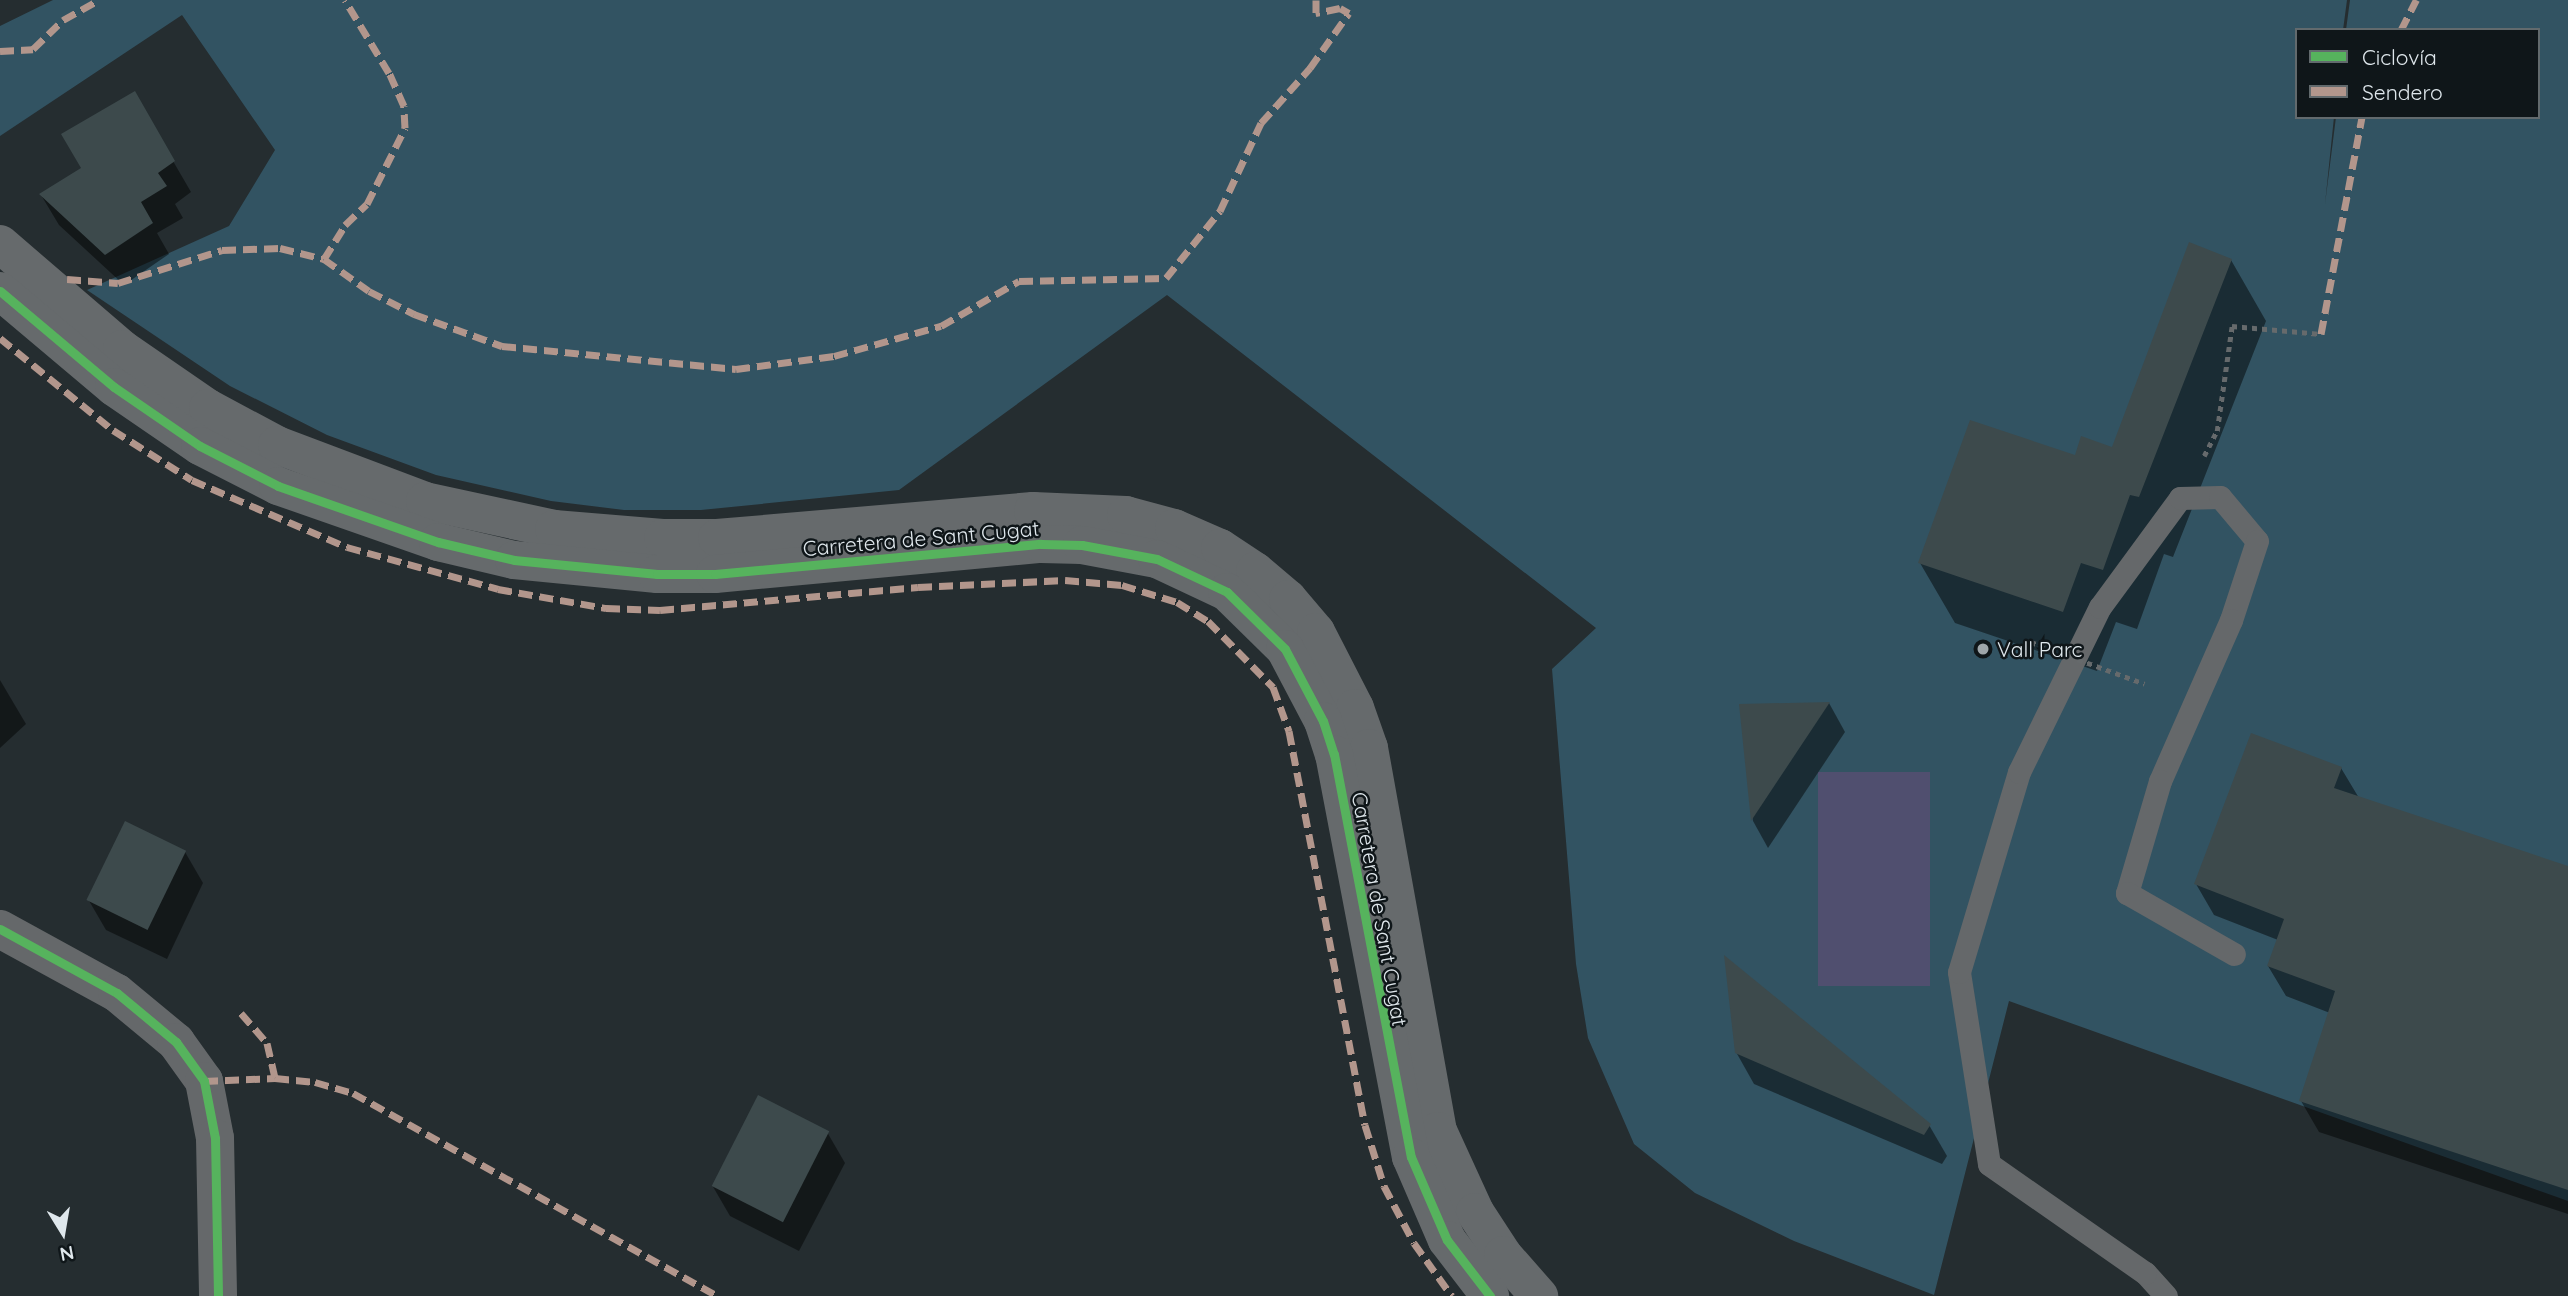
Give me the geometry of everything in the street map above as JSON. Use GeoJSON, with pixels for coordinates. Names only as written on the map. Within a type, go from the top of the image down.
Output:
{"type":"FeatureCollection","features":[{"type":"Feature","properties":{"kind":"main road","name":"Carretera de Sant Cugat"},"geometry":{"type":"LineString","coordinates":[[0,244],[121,349],[208,408],[350,476],[425,500],[554,529],[663,538],[718,538],[1033,511],[1126,515],[1174,528],[1220,548],[1255,571],[1288,599],[1316,632],[1355,708],[1369,748],[1427,1088],[1438,1131],[1475,1212],[1503,1255],[1539,1296]]}},
{"type":"Feature","properties":{"kind":"main road","name":"Carretera de Sant Cugat"},"geometry":{"type":"LineString","coordinates":[[0,292],[114,387],[200,446],[278,486],[438,542],[514,560],[657,574],[715,574],[1041,544],[1082,545],[1157,559],[1227,592],[1285,649],[1323,720],[1334,754],[1411,1157],[1447,1240],[1490,1296]]}},
{"type":"Feature","properties":{"kind":"street"},"geometry":{"type":"LineString","coordinates":[[0,929],[117,993],[176,1042],[204,1081],[215,1138],[218,1296]]}},
{"type":"Feature","properties":{"kind":"lane"},"geometry":{"type":"LineString","coordinates":[[2166,1296],[2145,1273],[1989,1164],[1959,972],[2019,772],[2100,607],[2180,498],[2220,497],[2257,541],[2231,620],[2160,781],[2127,893],[2234,954]]}},
{"type":"Feature","properties":{"kind":"path"},"geometry":{"type":"LineString","coordinates":[[2180,498],[2217,432],[2232,326],[2321,334]]}},
{"type":"Feature","properties":{"kind":"path"},"geometry":{"type":"LineString","coordinates":[[2031,642],[2145,684]]}},
{"type":"Feature","properties":{"kind":"shaded area","name":"Vall Parc"},"geometry":{"type":"Polygon","coordinates":[[[53,0],[2347,0],[2343,28],[2295,28],[2295,119],[2334,119],[2325,204],[2336,119],[2540,119],[2540,28],[2346,28],[2350,0],[2568,0],[2568,1201],[2009,1001],[1934,1295],[1794,1241],[1695,1193],[1634,1144],[1588,1038],[1576,964],[1552,669],[1596,628],[1167,295],[899,490],[701,510],[624,510],[551,501],[436,475],[327,435],[230,386],[87,290],[229,226],[275,150],[182,15],[0,136],[0,26],[53,0]]]}},
{"type":"Feature","properties":{"kind":"shaded area"},"geometry":{"type":"Polygon","coordinates":[[[1818,772],[1930,772],[1930,986],[1818,986],[1818,772]]]}},
{"type":"Feature","properties":{"kind":"building"},"geometry":{"type":"Polygon","coordinates":[[[135,91],[175,161],[158,173],[167,186],[141,202],[153,223],[105,255],[39,194],[81,168],[61,134],[135,91]]]}},
{"type":"Feature","properties":{"kind":"building"},"geometry":{"type":"Polygon","coordinates":[[[2189,242],[2232,259],[2139,497],[2130,495],[2103,570],[2081,563],[2063,612],[1918,563],[1970,420],[2075,455],[2081,436],[2112,447],[2189,242]]]}},
{"type":"Feature","properties":{"kind":"building"},"geometry":{"type":"Polygon","coordinates":[[[1830,702],[1751,821],[1739,704],[1830,702]]]}},
{"type":"Feature","properties":{"kind":"building"},"geometry":{"type":"Polygon","coordinates":[[[2251,733],[2342,767],[2334,788],[2568,866],[2568,1190],[2299,1101],[2335,991],[2267,966],[2284,919],[2194,884],[2251,733]]]}},
{"type":"Feature","properties":{"kind":"building"},"geometry":{"type":"Polygon","coordinates":[[[125,821],[186,851],[148,930],[86,900],[125,821]]]}},
{"type":"Feature","properties":{"kind":"building"},"geometry":{"type":"Polygon","coordinates":[[[1724,955],[1931,1124],[1924,1135],[1735,1053],[1724,955]]]}},
{"type":"Feature","properties":{"kind":"building"},"geometry":{"type":"Polygon","coordinates":[[[758,1095],[829,1131],[783,1222],[712,1186],[758,1095]]]}},
{"type":"Feature","properties":{"kind":"marked path"},"geometry":{"type":"LineString","coordinates":[[0,51],[33,49],[63,20],[99,0]]}},
{"type":"Feature","properties":{"kind":"marked path"},"geometry":{"type":"LineString","coordinates":[[324,259],[345,225],[367,204],[405,128],[404,106],[389,73],[345,0]]}},
{"type":"Feature","properties":{"kind":"marked path"},"geometry":{"type":"LineString","coordinates":[[67,279],[118,283],[222,250],[280,248],[324,259],[369,291],[414,314],[502,346],[736,369],[834,356],[941,326],[1019,281],[1166,278],[1220,211],[1261,123],[1310,68],[1349,13],[1340,8],[1316,13],[1316,0]]}},
{"type":"Feature","properties":{"kind":"marked path"},"geometry":{"type":"LineString","coordinates":[[2402,28],[2416,0]]}},
{"type":"Feature","properties":{"kind":"marked path"},"geometry":{"type":"LineString","coordinates":[[2321,334],[2362,119]]}},
{"type":"Feature","properties":{"kind":"marked path"},"geometry":{"type":"LineString","coordinates":[[0,338],[113,430],[192,480],[347,547],[498,589],[606,608],[660,610],[918,587],[1065,580],[1122,585],[1177,602],[1208,621],[1273,687],[1289,731],[1365,1125],[1384,1186],[1414,1243],[1452,1296]]}},
{"type":"Feature","properties":{"kind":"marked path"},"geometry":{"type":"LineString","coordinates":[[241,1013],[267,1043],[275,1078]]}},
{"type":"Feature","properties":{"kind":"marked path"},"geometry":{"type":"LineString","coordinates":[[204,1081],[275,1078],[315,1082],[353,1093],[718,1296]]}},
{"type":"Feature","properties":{"kind":"cycle path"},"geometry":{"type":"LineString","coordinates":[[0,291],[114,387],[200,446],[278,486],[438,542],[514,560],[657,574],[715,574],[1041,544],[1082,545],[1157,559],[1227,592],[1285,649],[1323,721],[1334,754],[1411,1157],[1447,1240],[1490,1296]]}},
{"type":"Feature","properties":{"kind":"cycle path"},"geometry":{"type":"LineString","coordinates":[[0,929],[117,993],[176,1042],[204,1081],[215,1138],[218,1296]]}},
{"type":"Feature","properties":{"kind":"place","name":"Vall Parc"},"geometry":{"type":"Point","coordinates":[1983,649]}}]}
